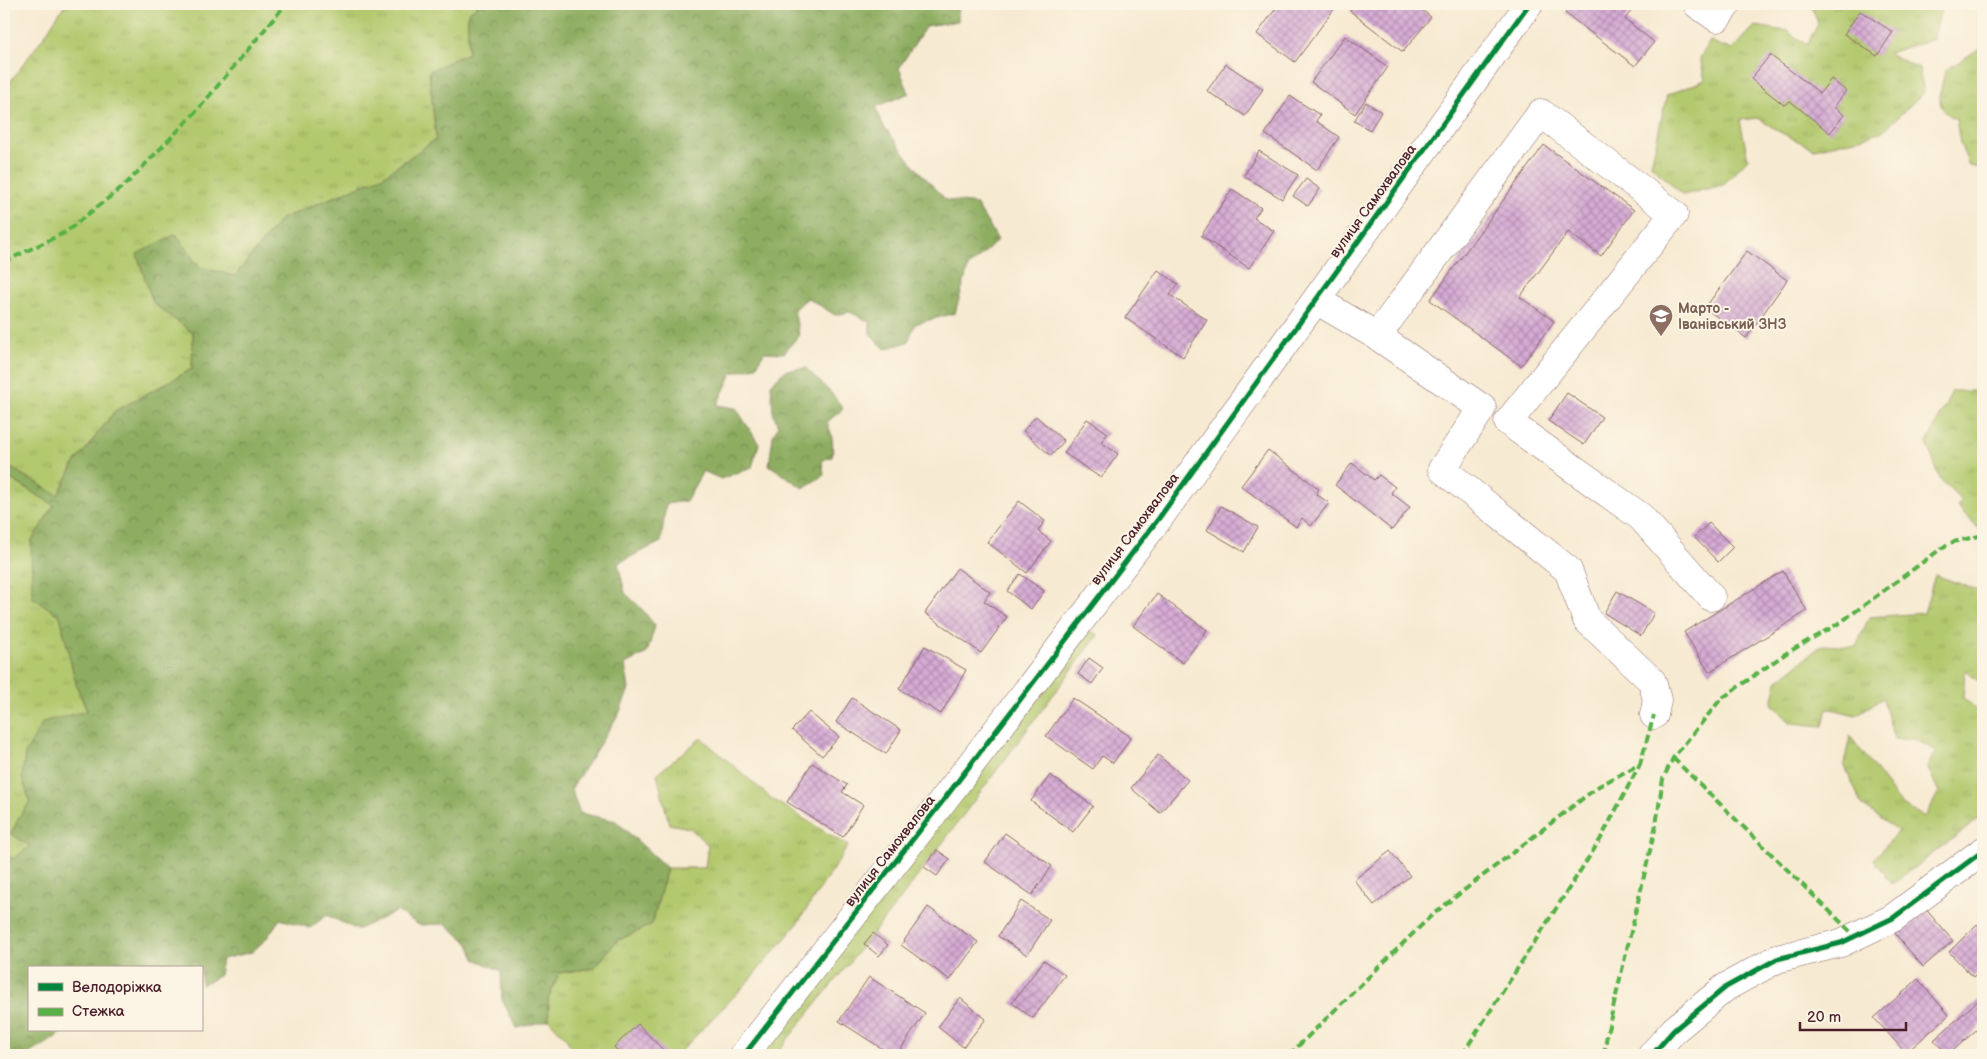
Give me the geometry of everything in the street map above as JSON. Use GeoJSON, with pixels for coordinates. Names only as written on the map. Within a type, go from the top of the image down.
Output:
{"type":"FeatureCollection","features":[{"type":"Feature","properties":{"kind":"street","name":"вулиця Самохвалова"},"geometry":{"type":"LineString","coordinates":[[744,1055],[942,802],[1147,534],[1529,4]]}},
{"type":"Feature","properties":{"kind":"street"},"geometry":{"type":"LineString","coordinates":[[1697,4],[1717,18],[1727,4]]}},
{"type":"Feature","properties":{"kind":"street"},"geometry":{"type":"LineString","coordinates":[[1377,336],[1541,113],[1674,214],[1508,422],[1640,518],[1712,597]]}},
{"type":"Feature","properties":{"kind":"street"},"geometry":{"type":"LineString","coordinates":[[1316,300],[1377,336],[1482,408],[1442,469],[1568,570],[1587,620],[1652,682],[1657,700],[1654,715]]}},
{"type":"Feature","properties":{"kind":"street"},"geometry":{"type":"LineString","coordinates":[[1652,1055],[1674,1030],[1726,988],[1777,959],[1841,943],[1892,918],[1983,851]]}},
{"type":"Feature","properties":{"kind":"green space"},"geometry":{"type":"Polygon","coordinates":[[[65,4],[479,4],[468,13],[468,53],[429,72],[436,139],[382,177],[281,219],[235,276],[199,267],[176,234],[153,303],[193,332],[192,369],[115,411],[73,466],[58,496],[4,464],[4,90],[45,35],[65,4]]]}},
{"type":"Feature","properties":{"kind":"green space"},"geometry":{"type":"Polygon","coordinates":[[[479,4],[959,4],[958,21],[926,26],[899,68],[909,93],[876,107],[882,124],[917,169],[946,200],[976,204],[998,240],[968,268],[955,313],[915,324],[908,342],[885,349],[870,334],[870,322],[850,312],[835,315],[808,298],[794,309],[799,335],[784,353],[764,352],[756,367],[732,373],[717,405],[736,408],[759,444],[752,467],[721,479],[703,471],[686,501],[666,504],[661,542],[618,563],[625,593],[642,609],[655,626],[647,653],[625,664],[629,689],[619,714],[571,789],[580,813],[616,821],[667,868],[652,924],[617,941],[594,968],[559,973],[548,1000],[549,1020],[517,1028],[502,1000],[501,971],[475,959],[469,944],[446,924],[419,925],[397,911],[357,930],[327,915],[310,928],[280,919],[266,939],[252,952],[222,959],[219,976],[202,984],[202,966],[28,966],[28,1032],[63,1032],[43,1046],[25,1055],[4,1055],[4,855],[13,859],[30,846],[11,834],[19,817],[30,802],[22,778],[25,754],[43,722],[87,711],[76,684],[60,616],[32,597],[31,542],[54,505],[4,475],[4,464],[58,495],[73,466],[115,411],[192,369],[193,333],[153,303],[137,254],[176,234],[199,267],[235,276],[281,219],[382,177],[436,139],[429,71],[468,53],[468,13],[479,4]]]}},
{"type":"Feature","properties":{"kind":"green space"},"geometry":{"type":"Polygon","coordinates":[[[1811,4],[1945,4],[1942,6],[1933,39],[1888,53],[1919,69],[1924,92],[1883,131],[1855,140],[1814,149],[1778,131],[1758,118],[1740,120],[1748,159],[1723,185],[1683,195],[1651,165],[1667,95],[1705,80],[1700,58],[1710,41],[1732,50],[1755,26],[1787,31],[1807,45],[1818,24],[1811,4]]]}},
{"type":"Feature","properties":{"kind":"green space"},"geometry":{"type":"Polygon","coordinates":[[[1983,46],[1983,168],[1969,166],[1960,143],[1956,119],[1944,110],[1941,105],[1940,93],[1945,71],[1983,46]]]}},
{"type":"Feature","properties":{"kind":"green space"},"geometry":{"type":"Polygon","coordinates":[[[806,368],[831,393],[843,409],[827,422],[832,439],[833,452],[832,457],[822,460],[824,475],[803,488],[769,465],[773,436],[778,426],[773,412],[771,384],[786,370],[806,368]]]}},
{"type":"Feature","properties":{"kind":"green space"},"geometry":{"type":"Polygon","coordinates":[[[1952,391],[1983,391],[1983,533],[1957,506],[1962,500],[1940,479],[1927,443],[1952,391]]]}},
{"type":"Feature","properties":{"kind":"green space"},"geometry":{"type":"Polygon","coordinates":[[[4,475],[54,505],[31,542],[60,615],[76,684],[87,712],[22,778],[30,802],[19,817],[31,846],[13,859],[4,855],[4,475]]]}},
{"type":"Feature","properties":{"kind":"green space"},"geometry":{"type":"Polygon","coordinates":[[[1935,575],[1983,592],[1983,685],[1965,670],[1963,698],[1983,714],[1983,816],[1892,884],[1874,859],[1898,831],[1862,805],[1844,764],[1850,736],[1902,805],[1925,817],[1939,792],[1927,766],[1937,751],[1914,739],[1894,739],[1883,698],[1856,715],[1827,708],[1823,726],[1791,723],[1772,704],[1777,681],[1822,645],[1856,647],[1869,617],[1924,613],[1935,575]]]}},
{"type":"Feature","properties":{"kind":"green space"},"geometry":{"type":"Polygon","coordinates":[[[1084,629],[1098,635],[902,897],[775,1055],[745,1055],[1084,629]]]}},
{"type":"Feature","properties":{"kind":"green space"},"geometry":{"type":"Polygon","coordinates":[[[701,738],[772,799],[848,846],[795,927],[746,984],[677,1055],[575,1055],[566,1038],[549,1020],[548,1000],[559,973],[594,968],[617,941],[652,924],[667,868],[705,868],[708,845],[690,828],[669,824],[657,774],[701,738]]]}},
{"type":"Feature","properties":{"kind":"building"},"geometry":{"type":"Polygon","coordinates":[[[1279,4],[1337,5],[1295,62],[1257,34],[1279,4]]]}},
{"type":"Feature","properties":{"kind":"building"},"geometry":{"type":"Polygon","coordinates":[[[1355,4],[1414,4],[1431,17],[1403,52],[1350,11],[1355,4]]]}},
{"type":"Feature","properties":{"kind":"building"},"geometry":{"type":"Polygon","coordinates":[[[1572,4],[1636,4],[1625,19],[1654,42],[1635,66],[1565,13],[1572,4]]]}},
{"type":"Feature","properties":{"kind":"building"},"geometry":{"type":"Polygon","coordinates":[[[1860,11],[1893,32],[1877,56],[1844,34],[1860,11]]]}},
{"type":"Feature","properties":{"kind":"building"},"geometry":{"type":"Polygon","coordinates":[[[1345,36],[1388,67],[1355,114],[1311,82],[1345,36]]]}},
{"type":"Feature","properties":{"kind":"building"},"geometry":{"type":"Polygon","coordinates":[[[1770,55],[1820,93],[1831,79],[1846,91],[1834,107],[1844,115],[1830,133],[1790,101],[1784,105],[1751,79],[1770,55]]]}},
{"type":"Feature","properties":{"kind":"building"},"geometry":{"type":"Polygon","coordinates":[[[1226,64],[1263,89],[1245,116],[1207,91],[1226,64]]]}},
{"type":"Feature","properties":{"kind":"building"},"geometry":{"type":"Polygon","coordinates":[[[1290,96],[1320,115],[1316,121],[1339,137],[1317,170],[1265,134],[1290,96]]]}},
{"type":"Feature","properties":{"kind":"building"},"geometry":{"type":"Polygon","coordinates":[[[1366,102],[1381,112],[1370,130],[1354,121],[1366,102]]]}},
{"type":"Feature","properties":{"kind":"building"},"geometry":{"type":"Polygon","coordinates":[[[1544,145],[1634,210],[1601,256],[1568,232],[1520,297],[1554,321],[1521,366],[1430,300],[1544,145]]]}},
{"type":"Feature","properties":{"kind":"building"},"geometry":{"type":"Polygon","coordinates":[[[1259,151],[1298,175],[1282,199],[1244,176],[1259,151]]]}},
{"type":"Feature","properties":{"kind":"building"},"geometry":{"type":"Polygon","coordinates":[[[1306,179],[1320,189],[1308,206],[1293,196],[1306,179]]]}},
{"type":"Feature","properties":{"kind":"building"},"geometry":{"type":"Polygon","coordinates":[[[1232,189],[1261,208],[1254,218],[1274,231],[1249,268],[1201,236],[1232,189]]]}},
{"type":"Feature","properties":{"kind":"building"},"geometry":{"type":"Polygon","coordinates":[[[1747,251],[1787,280],[1746,338],[1705,308],[1747,251]]]}},
{"type":"Feature","properties":{"kind":"building"},"geometry":{"type":"Polygon","coordinates":[[[1158,270],[1178,284],[1170,295],[1207,320],[1183,357],[1125,318],[1158,270]]]}},
{"type":"Feature","properties":{"kind":"building"},"geometry":{"type":"Polygon","coordinates":[[[1567,393],[1602,417],[1584,445],[1548,421],[1567,393]]]}},
{"type":"Feature","properties":{"kind":"building"},"geometry":{"type":"Polygon","coordinates":[[[1036,416],[1064,441],[1051,456],[1023,431],[1036,416]]]}},
{"type":"Feature","properties":{"kind":"building"},"geometry":{"type":"Polygon","coordinates":[[[1087,419],[1108,433],[1101,442],[1118,454],[1101,478],[1064,453],[1087,419]]]}},
{"type":"Feature","properties":{"kind":"building"},"geometry":{"type":"Polygon","coordinates":[[[1268,450],[1319,489],[1316,494],[1329,503],[1311,526],[1302,518],[1296,527],[1241,486],[1268,450]]]}},
{"type":"Feature","properties":{"kind":"building"},"geometry":{"type":"Polygon","coordinates":[[[1352,463],[1374,480],[1379,475],[1395,487],[1391,493],[1410,507],[1392,530],[1335,485],[1352,463]]]}},
{"type":"Feature","properties":{"kind":"building"},"geometry":{"type":"Polygon","coordinates":[[[1019,501],[1045,521],[1038,531],[1051,541],[1027,573],[987,542],[1019,501]]]}},
{"type":"Feature","properties":{"kind":"building"},"geometry":{"type":"Polygon","coordinates":[[[1221,506],[1258,527],[1244,552],[1207,530],[1221,506]]]}},
{"type":"Feature","properties":{"kind":"building"},"geometry":{"type":"Polygon","coordinates":[[[1709,523],[1733,547],[1718,562],[1694,537],[1709,523]]]}},
{"type":"Feature","properties":{"kind":"building"},"geometry":{"type":"Polygon","coordinates":[[[957,568],[990,592],[984,601],[1007,617],[981,653],[925,613],[957,568]]]}},
{"type":"Feature","properties":{"kind":"building"},"geometry":{"type":"Polygon","coordinates":[[[1783,571],[1807,611],[1709,672],[1684,632],[1783,571]]]}},
{"type":"Feature","properties":{"kind":"building"},"geometry":{"type":"Polygon","coordinates":[[[1020,574],[1044,591],[1031,609],[1007,591],[1020,574]]]}},
{"type":"Feature","properties":{"kind":"building"},"geometry":{"type":"Polygon","coordinates":[[[1617,591],[1654,613],[1641,636],[1604,613],[1617,591]]]}},
{"type":"Feature","properties":{"kind":"building"},"geometry":{"type":"Polygon","coordinates":[[[1157,594],[1207,630],[1183,663],[1133,626],[1157,594]]]}},
{"type":"Feature","properties":{"kind":"building"},"geometry":{"type":"Polygon","coordinates":[[[925,646],[966,670],[941,714],[899,689],[925,646]]]}},
{"type":"Feature","properties":{"kind":"building"},"geometry":{"type":"Polygon","coordinates":[[[1089,658],[1103,668],[1092,684],[1078,674],[1089,658]]]}},
{"type":"Feature","properties":{"kind":"building"},"geometry":{"type":"Polygon","coordinates":[[[852,698],[901,730],[886,754],[836,722],[852,698]]]}},
{"type":"Feature","properties":{"kind":"building"},"geometry":{"type":"Polygon","coordinates":[[[1073,698],[1131,737],[1113,763],[1102,756],[1093,769],[1046,736],[1073,698]]]}},
{"type":"Feature","properties":{"kind":"building"},"geometry":{"type":"Polygon","coordinates":[[[809,712],[839,737],[822,756],[792,730],[809,712]]]}},
{"type":"Feature","properties":{"kind":"building"},"geometry":{"type":"Polygon","coordinates":[[[1158,755],[1188,780],[1160,813],[1131,788],[1158,755]]]}},
{"type":"Feature","properties":{"kind":"building"},"geometry":{"type":"Polygon","coordinates":[[[812,763],[847,785],[842,792],[863,805],[843,837],[787,802],[812,763]]]}},
{"type":"Feature","properties":{"kind":"building"},"geometry":{"type":"Polygon","coordinates":[[[1050,775],[1093,806],[1073,832],[1031,801],[1050,775]]]}},
{"type":"Feature","properties":{"kind":"building"},"geometry":{"type":"Polygon","coordinates":[[[1005,833],[1052,866],[1032,895],[985,862],[1005,833]]]}},
{"type":"Feature","properties":{"kind":"building"},"geometry":{"type":"Polygon","coordinates":[[[937,850],[950,859],[937,876],[924,867],[937,850]]]}},
{"type":"Feature","properties":{"kind":"building"},"geometry":{"type":"Polygon","coordinates":[[[1390,851],[1410,876],[1374,905],[1354,880],[1390,851]]]}},
{"type":"Feature","properties":{"kind":"building"},"geometry":{"type":"Polygon","coordinates":[[[1021,901],[1050,920],[1027,955],[998,936],[1021,901]]]}},
{"type":"Feature","properties":{"kind":"building"},"geometry":{"type":"Polygon","coordinates":[[[1923,906],[1953,941],[1923,967],[1893,931],[1923,906]]]}},
{"type":"Feature","properties":{"kind":"building"},"geometry":{"type":"Polygon","coordinates":[[[928,907],[978,942],[950,980],[901,945],[928,907]]]}},
{"type":"Feature","properties":{"kind":"building"},"geometry":{"type":"Polygon","coordinates":[[[1977,924],[1983,931],[1983,967],[1973,977],[1949,952],[1977,924]]]}},
{"type":"Feature","properties":{"kind":"building"},"geometry":{"type":"Polygon","coordinates":[[[873,933],[888,945],[879,956],[864,944],[873,933]]]}},
{"type":"Feature","properties":{"kind":"building"},"geometry":{"type":"Polygon","coordinates":[[[1044,960],[1065,975],[1033,1018],[1012,1003],[1044,960]]]}},
{"type":"Feature","properties":{"kind":"building"},"geometry":{"type":"Polygon","coordinates":[[[869,977],[925,1013],[897,1055],[892,1055],[839,1021],[869,977]]]}},
{"type":"Feature","properties":{"kind":"building"},"geometry":{"type":"Polygon","coordinates":[[[1918,979],[1949,1015],[1906,1053],[1874,1018],[1918,979]]]}},
{"type":"Feature","properties":{"kind":"building"},"geometry":{"type":"Polygon","coordinates":[[[1983,996],[1983,1024],[1948,1055],[1934,1040],[1983,996]]]}},
{"type":"Feature","properties":{"kind":"building"},"geometry":{"type":"Polygon","coordinates":[[[960,998],[986,1019],[963,1047],[938,1027],[960,998]]]}},
{"type":"Feature","properties":{"kind":"building"},"geometry":{"type":"Polygon","coordinates":[[[638,1024],[668,1055],[622,1055],[614,1047],[638,1024]]]}},
{"type":"Feature","properties":{"kind":"marked path"},"geometry":{"type":"LineString","coordinates":[[4,262],[66,232],[127,183],[195,113],[286,4]]}},
{"type":"Feature","properties":{"kind":"marked path"},"geometry":{"type":"LineString","coordinates":[[1604,1055],[1607,1034],[1656,825],[1663,779],[1673,758],[1721,699],[1785,654],[1841,622],[1949,543],[1983,535]]}},
{"type":"Feature","properties":{"kind":"marked path"},"geometry":{"type":"LineString","coordinates":[[1289,1055],[1432,915],[1599,786],[1640,764],[1654,715]]}},
{"type":"Feature","properties":{"kind":"marked path"},"geometry":{"type":"LineString","coordinates":[[1673,758],[1855,936]]}},
{"type":"Feature","properties":{"kind":"marked path"},"geometry":{"type":"LineString","coordinates":[[1462,1055],[1600,840],[1640,764]]}},
{"type":"Feature","properties":{"kind":"cycle path"},"geometry":{"type":"LineString","coordinates":[[744,1055],[942,802],[1159,518],[1529,4]]}},
{"type":"Feature","properties":{"kind":"cycle path"},"geometry":{"type":"LineString","coordinates":[[1652,1055],[1674,1030],[1726,987],[1777,959],[1841,943],[1893,918],[1983,851]]}},
{"type":"Feature","properties":{"kind":"place","name":"Марто - Іванівський ЗНЗ"},"geometry":{"type":"Point","coordinates":[1661,337]}}]}
